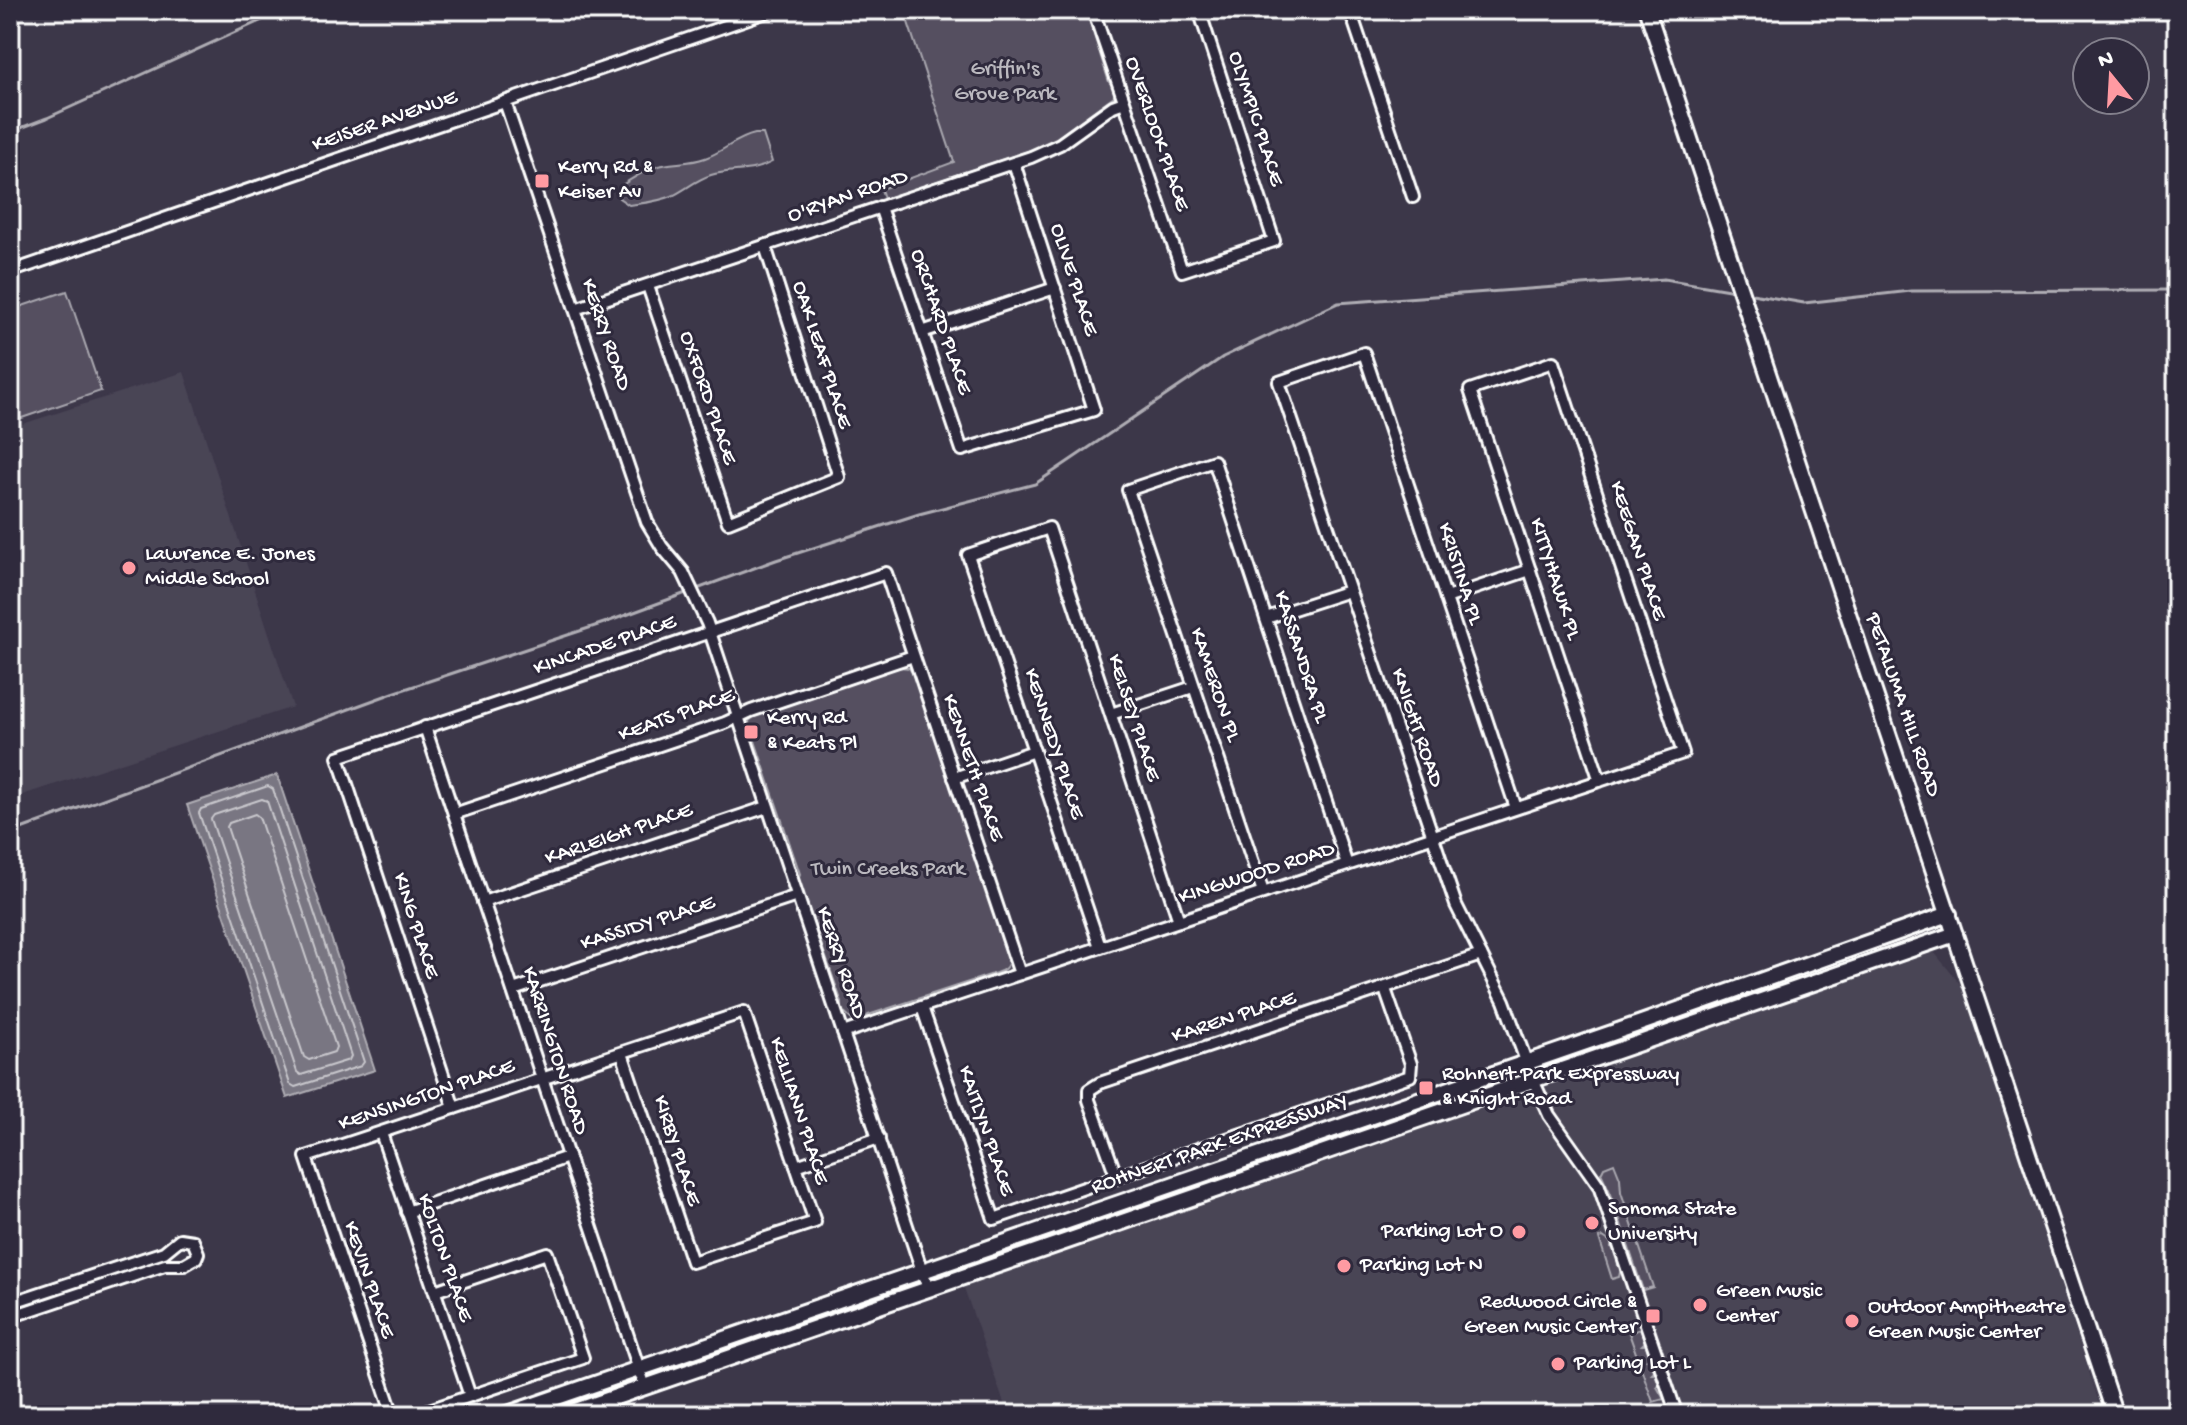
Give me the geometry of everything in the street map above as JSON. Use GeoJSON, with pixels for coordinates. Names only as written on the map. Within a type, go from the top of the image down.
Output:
{"type":"FeatureCollection","features":[{"type":"Feature","properties":{"kind":"main road","name":"PETALUMA HILL ROAD"},"geometry":{"type":"LineString","coordinates":[[1647,10],[2115,1415]]}},
{"type":"Feature","properties":{"kind":"main road","name":"ROHNERT PARK EXPRESSWAY"},"geometry":{"type":"LineString","coordinates":[[505,1415],[1949,914]]}},
{"type":"Feature","properties":{"kind":"main road","name":"ROHNERT PARK EXPRESSWAY"},"geometry":{"type":"LineString","coordinates":[[564,1415],[1955,934]]}},
{"type":"Feature","properties":{"kind":"street","name":"KEISER AVENUE"},"geometry":{"type":"LineString","coordinates":[[10,272],[772,10]]}},
{"type":"Feature","properties":{"kind":"street","name":"OVERLOOK PLACE"},"geometry":{"type":"LineString","coordinates":[[1093,10],[1182,271]]}},
{"type":"Feature","properties":{"kind":"street","name":"OLYMPIC PLACE"},"geometry":{"type":"LineString","coordinates":[[1182,271],[1274,241],[1199,10]]}},
{"type":"Feature","properties":{"kind":"street"},"geometry":{"type":"LineString","coordinates":[[1350,10],[1413,197]]}},
{"type":"Feature","properties":{"kind":"street","name":"KERRY ROAD"},"geometry":{"type":"LineString","coordinates":[[505,102],[647,522],[662,547],[683,572],[700,603],[928,1289]]}},
{"type":"Feature","properties":{"kind":"street","name":"O'RYAN ROAD"},"geometry":{"type":"LineString","coordinates":[[575,309],[1014,163],[1060,144],[1113,106],[1124,102]]}},
{"type":"Feature","properties":{"kind":"street","name":"OLIVE PLACE"},"geometry":{"type":"LineString","coordinates":[[962,450],[1094,410],[1014,163]]}},
{"type":"Feature","properties":{"kind":"street","name":"ORCHARD PLACE"},"geometry":{"type":"LineString","coordinates":[[880,207],[962,450]]}},
{"type":"Feature","properties":{"kind":"street","name":"OAK LEAF PLACE"},"geometry":{"type":"LineString","coordinates":[[728,522],[839,477],[765,246]]}},
{"type":"Feature","properties":{"kind":"street","name":"OXFORD PLACE"},"geometry":{"type":"LineString","coordinates":[[648,286],[728,522]]}},
{"type":"Feature","properties":{"kind":"street"},"geometry":{"type":"LineString","coordinates":[[922,332],[1055,288]]}},
{"type":"Feature","properties":{"kind":"street","name":"KNIGHT ROAD"},"geometry":{"type":"LineString","coordinates":[[1364,353],[1279,382],[1461,917],[1504,1001],[1533,1080],[1558,1131],[1589,1168],[1599,1186],[1677,1415]]}},
{"type":"Feature","properties":{"kind":"street","name":"KRISTINA PL"},"geometry":{"type":"LineString","coordinates":[[1364,353],[1516,808]]}},
{"type":"Feature","properties":{"kind":"street","name":"KEEGAN PLACE"},"geometry":{"type":"LineString","coordinates":[[1470,390],[1553,362],[1683,753]]}},
{"type":"Feature","properties":{"kind":"street","name":"KITTYHAWK PL"},"geometry":{"type":"LineString","coordinates":[[1470,390],[1600,781]]}},
{"type":"Feature","properties":{"kind":"street","name":"KAMERON PL"},"geometry":{"type":"LineString","coordinates":[[1214,461],[1128,490],[1263,892]]}},
{"type":"Feature","properties":{"kind":"street","name":"KASSANDRA PL"},"geometry":{"type":"LineString","coordinates":[[1214,461],[1347,865]]}},
{"type":"Feature","properties":{"kind":"street","name":"KELSEY PLACE"},"geometry":{"type":"LineString","coordinates":[[968,555],[1049,528],[1179,921]]}},
{"type":"Feature","properties":{"kind":"street","name":"KENNEDY PLACE"},"geometry":{"type":"LineString","coordinates":[[968,555],[1100,947]]}},
{"type":"Feature","properties":{"kind":"street"},"geometry":{"type":"LineString","coordinates":[[1446,598],[1530,570]]}},
{"type":"Feature","properties":{"kind":"street","name":"KINCADE PLACE"},"geometry":{"type":"LineString","coordinates":[[338,757],[886,573]]}},
{"type":"Feature","properties":{"kind":"street","name":"KENNETH PLACE"},"geometry":{"type":"LineString","coordinates":[[886,573],[1020,974]]}},
{"type":"Feature","properties":{"kind":"street"},"geometry":{"type":"LineString","coordinates":[[1266,618],[1349,591]]}},
{"type":"Feature","properties":{"kind":"street","name":"KEATS PLACE"},"geometry":{"type":"LineString","coordinates":[[454,814],[913,656]]}},
{"type":"Feature","properties":{"kind":"street"},"geometry":{"type":"LineString","coordinates":[[1111,714],[1193,687]]}},
{"type":"Feature","properties":{"kind":"street","name":"KARRINGTON ROAD"},"geometry":{"type":"LineString","coordinates":[[425,727],[645,1387]]}},
{"type":"Feature","properties":{"kind":"street"},"geometry":{"type":"LineString","coordinates":[[954,778],[1034,751]]}},
{"type":"Feature","properties":{"kind":"street","name":"KINGWOOD ROAD"},"geometry":{"type":"LineString","coordinates":[[843,1033],[1683,753]]}},
{"type":"Feature","properties":{"kind":"street","name":"KING PLACE"},"geometry":{"type":"LineString","coordinates":[[338,757],[454,1108]]}},
{"type":"Feature","properties":{"kind":"street","name":"KARLEIGH PLACE"},"geometry":{"type":"LineString","coordinates":[[483,902],[767,807]]}},
{"type":"Feature","properties":{"kind":"street","name":"KASSIDY PLACE"},"geometry":{"type":"LineString","coordinates":[[513,990],[797,896]]}},
{"type":"Feature","properties":{"kind":"street","name":"KAREN PLACE"},"geometry":{"type":"LineString","coordinates":[[1117,1178],[1089,1100],[1089,1090],[1481,955]]}},
{"type":"Feature","properties":{"kind":"street","name":"KAITLYN PLACE"},"geometry":{"type":"LineString","coordinates":[[922,1007],[994,1219],[1410,1076],[1411,1064],[1385,989]]}},
{"type":"Feature","properties":{"kind":"street","name":"KENSINGTON PLACE"},"geometry":{"type":"LineString","coordinates":[[306,1157],[744,1012]]}},
{"type":"Feature","properties":{"kind":"street","name":"KELLIANN PLACE"},"geometry":{"type":"LineString","coordinates":[[744,1012],[815,1222]]}},
{"type":"Feature","properties":{"kind":"street","name":"KIRBY PLACE"},"geometry":{"type":"LineString","coordinates":[[622,1053],[692,1262],[815,1222]]}},
{"type":"Feature","properties":{"kind":"street","name":"KOLTON PLACE"},"geometry":{"type":"LineString","coordinates":[[381,1133],[470,1396]]}},
{"type":"Feature","properties":{"kind":"street"},"geometry":{"type":"LineString","coordinates":[[796,1166],[879,1138]]}},
{"type":"Feature","properties":{"kind":"street","name":"KEVIN PLACE"},"geometry":{"type":"LineString","coordinates":[[306,1157],[393,1415]]}},
{"type":"Feature","properties":{"kind":"street"},"geometry":{"type":"LineString","coordinates":[[407,1212],[568,1157]]}},
{"type":"Feature","properties":{"kind":"street"},"geometry":{"type":"LineString","coordinates":[[10,1303],[164,1252],[180,1239],[193,1241],[197,1247],[196,1258],[189,1263],[165,1265],[10,1317]]}},
{"type":"Feature","properties":{"kind":"street"},"geometry":{"type":"LineString","coordinates":[[414,1415],[583,1358],[547,1253],[435,1291]]}},
{"type":"Feature","properties":{"kind":"shaded area","name":"Lawrence E. Jones Middle School"},"geometry":{"type":"Polygon","coordinates":[[[184,372],[293,707],[10,799],[10,428],[184,372]]]}},
{"type":"Feature","properties":{"kind":"shaded area","name":"Sonoma State University"},"geometry":{"type":"Polygon","coordinates":[[[1934,952],[1966,991],[2103,1415],[1008,1415],[963,1285],[1934,952]]]}},
{"type":"Feature","properties":{"kind":"green space","name":"Griffin's Grove Park"},"geometry":{"type":"Polygon","coordinates":[[[904,10],[1086,10],[1109,82],[1114,87],[1114,96],[1051,142],[884,199],[881,189],[954,162],[904,10]]]}},
{"type":"Feature","properties":{"kind":"green space"},"geometry":{"type":"Polygon","coordinates":[[[755,134],[763,134],[772,162],[757,168],[711,175],[656,201],[629,205],[619,198],[622,185],[646,171],[661,165],[705,158],[755,134]]]}},
{"type":"Feature","properties":{"kind":"green space"},"geometry":{"type":"Polygon","coordinates":[[[67,291],[101,391],[10,422],[10,310],[67,291]]]}},
{"type":"Feature","properties":{"kind":"green space","name":"Twin Creeks Park"},"geometry":{"type":"Polygon","coordinates":[[[900,667],[909,668],[913,674],[1009,959],[1007,967],[999,972],[853,1021],[842,1011],[842,1003],[798,878],[800,874],[754,738],[750,736],[749,721],[759,712],[764,713],[900,667]]]}},
{"type":"Feature","properties":{"kind":"green space"},"geometry":{"type":"Polygon","coordinates":[[[1614,1163],[1653,1287],[1643,1290],[1601,1173],[1604,1167],[1614,1163]]]}},
{"type":"Feature","properties":{"kind":"green space"},"geometry":{"type":"Polygon","coordinates":[[[1603,1237],[1614,1248],[1617,1265],[1621,1268],[1619,1277],[1612,1279],[1599,1238],[1603,1237]]]}},
{"type":"Feature","properties":{"kind":"green space"},"geometry":{"type":"Polygon","coordinates":[[[1640,1329],[1645,1342],[1642,1345],[1646,1345],[1650,1357],[1647,1359],[1651,1360],[1652,1373],[1655,1373],[1657,1387],[1664,1399],[1653,1402],[1629,1333],[1640,1329]]]}},
{"type":"Feature","properties":{"kind":"water"},"geometry":{"type":"Polygon","coordinates":[[[277,775],[375,1070],[287,1098],[187,805],[277,775]]]}},
{"type":"Feature","properties":{"kind":"waterway"},"geometry":{"type":"LineString","coordinates":[[10,132],[284,10]]}},
{"type":"Feature","properties":{"kind":"waterway"},"geometry":{"type":"LineString","coordinates":[[10,833],[393,693],[607,622],[776,560],[919,514],[1035,484],[1223,357],[1338,303],[1664,279],[1729,290]]}},
{"type":"Feature","properties":{"kind":"waterway"},"geometry":{"type":"LineString","coordinates":[[1752,294],[1804,303],[1911,291],[2177,290]]}},
{"type":"Feature","properties":{"kind":"place","name":"Kerry Rd & Keiser Av"},"geometry":{"type":"Point","coordinates":[542,181]}},
{"type":"Feature","properties":{"kind":"place","name":"Lawrence E. Jones Middle School"},"geometry":{"type":"Point","coordinates":[129,568]}},
{"type":"Feature","properties":{"kind":"place","name":"Kerry Rd & Keats Pl"},"geometry":{"type":"Point","coordinates":[751,732]}},
{"type":"Feature","properties":{"kind":"place","name":"Rohnert Park Expressway & Knight Road"},"geometry":{"type":"Point","coordinates":[1426,1088]}},
{"type":"Feature","properties":{"kind":"place","name":"Sonoma State University"},"geometry":{"type":"Point","coordinates":[1592,1223]}},
{"type":"Feature","properties":{"kind":"place","name":"Parking Lot O"},"geometry":{"type":"Point","coordinates":[1519,1232]}},
{"type":"Feature","properties":{"kind":"place","name":"Parking Lot N"},"geometry":{"type":"Point","coordinates":[1344,1266]}},
{"type":"Feature","properties":{"kind":"place","name":"Green Music Center"},"geometry":{"type":"Point","coordinates":[1700,1305]}},
{"type":"Feature","properties":{"kind":"place","name":"Redwood Circle & Green Music Center"},"geometry":{"type":"Point","coordinates":[1653,1316]}},
{"type":"Feature","properties":{"kind":"place","name":"Outdoor Ampitheatre Green Music Center"},"geometry":{"type":"Point","coordinates":[1852,1321]}},
{"type":"Feature","properties":{"kind":"place","name":"Parking Lot L"},"geometry":{"type":"Point","coordinates":[1558,1364]}}]}
